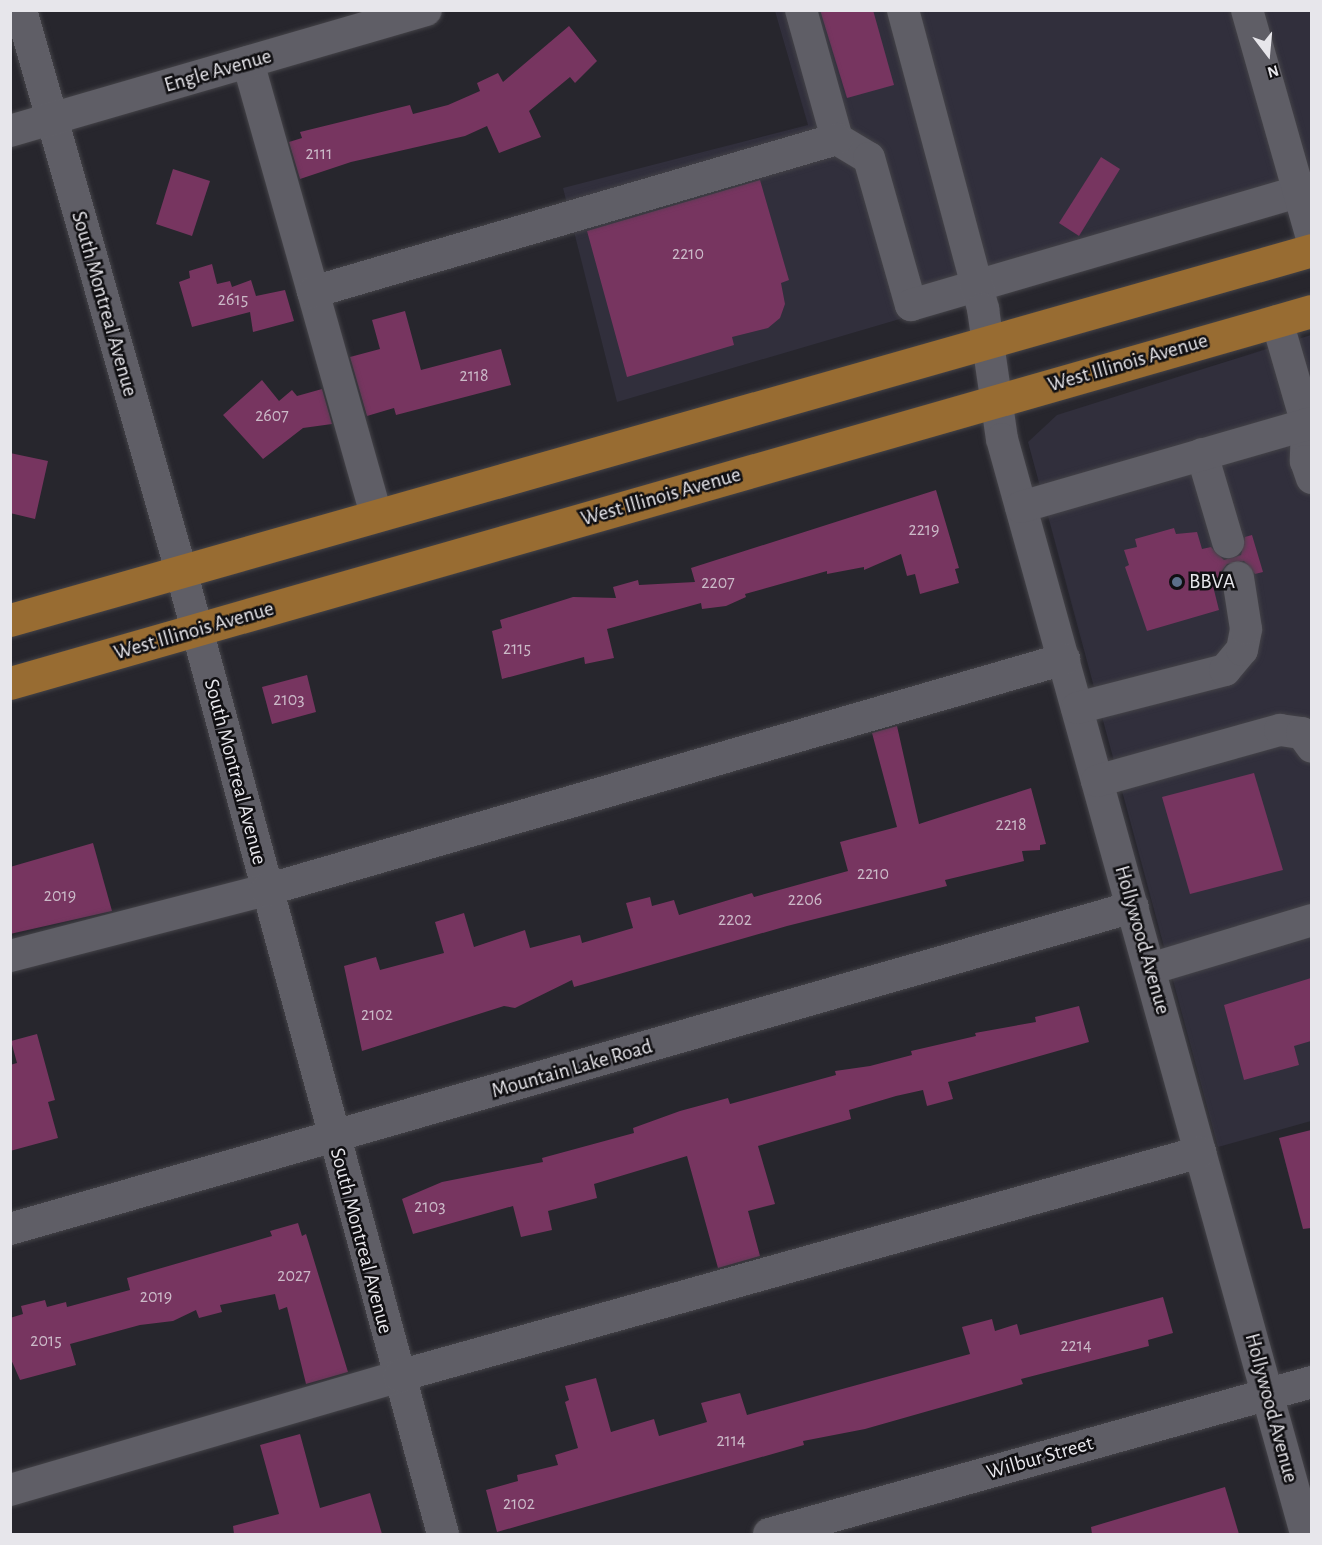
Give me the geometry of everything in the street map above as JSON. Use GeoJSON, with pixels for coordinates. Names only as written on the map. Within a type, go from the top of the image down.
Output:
{"type":"FeatureCollection","features":[{"type":"Feature","properties":{"kind":"main road"},"geometry":{"type":"LineString","coordinates":[[10,620],[1311,250]]}},
{"type":"Feature","properties":{"kind":"main road","name":"West Illinois Avenue"},"geometry":{"type":"LineString","coordinates":[[10,683],[1311,311]]}},
{"type":"Feature","properties":{"kind":"street","name":"South Montreal Avenue"},"geometry":{"type":"LineString","coordinates":[[21,10],[181,571],[333,1137],[443,1534]]}},
{"type":"Feature","properties":{"kind":"street","name":"Engle Avenue"},"geometry":{"type":"LineString","coordinates":[[10,131],[426,10]]}},
{"type":"Feature","properties":{"kind":"street"},"geometry":{"type":"LineString","coordinates":[[801,10],[837,138],[869,158],[911,304],[1305,189]]}},
{"type":"Feature","properties":{"kind":"street","name":"Hollywood Avenue"},"geometry":{"type":"LineString","coordinates":[[903,10],[976,285],[996,402],[1021,507],[1306,1534]]}},
{"type":"Feature","properties":{"kind":"street"},"geometry":{"type":"LineString","coordinates":[[1247,10],[1305,189],[1311,238]]}},
{"type":"Feature","properties":{"kind":"street"},"geometry":{"type":"LineString","coordinates":[[248,62],[376,515]]}},
{"type":"Feature","properties":{"kind":"street"},"geometry":{"type":"LineString","coordinates":[[313,292],[837,138]]}},
{"type":"Feature","properties":{"kind":"street"},"geometry":{"type":"LineString","coordinates":[[1277,321],[1309,424],[1306,461],[1311,478]]}},
{"type":"Feature","properties":{"kind":"street"},"geometry":{"type":"LineString","coordinates":[[1021,507],[1309,424]]}},
{"type":"Feature","properties":{"kind":"street"},"geometry":{"type":"LineString","coordinates":[[1202,454],[1228,542]]}},
{"type":"Feature","properties":{"kind":"street"},"geometry":{"type":"LineString","coordinates":[[1077,708],[1225,670],[1242,650],[1246,629],[1238,578]]}},
{"type":"Feature","properties":{"kind":"street"},"geometry":{"type":"LineString","coordinates":[[10,956],[266,890],[1064,659]]}},
{"type":"Feature","properties":{"kind":"street"},"geometry":{"type":"LineString","coordinates":[[1097,781],[1280,730],[1302,734],[1311,747]]}},
{"type":"Feature","properties":{"kind":"street","name":"Mountain Lake Road"},"geometry":{"type":"LineString","coordinates":[[10,1229],[1133,907]]}},
{"type":"Feature","properties":{"kind":"street"},"geometry":{"type":"LineString","coordinates":[[1150,969],[1311,920]]}},
{"type":"Feature","properties":{"kind":"street"},"geometry":{"type":"LineString","coordinates":[[10,1490],[399,1377],[1200,1152]]}},
{"type":"Feature","properties":{"kind":"street","name":"Wilbur Street"},"geometry":{"type":"LineString","coordinates":[[770,1534],[1311,1382]]}},
{"type":"Feature","properties":{"kind":"shaded area"},"geometry":{"type":"Polygon","coordinates":[[[775,11],[1311,11],[1311,198],[617,402],[563,188],[808,125],[775,11]]]}},
{"type":"Feature","properties":{"kind":"shaded area"},"geometry":{"type":"Polygon","coordinates":[[[1311,335],[1311,1121],[1218,1147],[1028,442],[1057,415],[1311,335]]]}},
{"type":"Feature","properties":{"kind":"building"},"geometry":{"type":"Polygon","coordinates":[[[820,10],[873,10],[894,85],[847,98],[820,10]]]}},
{"type":"Feature","properties":{"kind":"building"},"geometry":{"type":"Polygon","coordinates":[[[569,26],[597,61],[575,83],[570,77],[529,111],[541,137],[499,153],[487,126],[465,136],[351,162],[300,179],[289,142],[302,138],[300,132],[410,105],[413,114],[448,105],[480,91],[477,83],[498,73],[503,82],[569,26]]]}},
{"type":"Feature","properties":{"kind":"building"},"geometry":{"type":"Polygon","coordinates":[[[1101,157],[1120,169],[1079,236],[1059,223],[1101,157]]]}},
{"type":"Feature","properties":{"kind":"building"},"geometry":{"type":"Polygon","coordinates":[[[173,169],[210,181],[192,236],[156,224],[173,169]]]}},
{"type":"Feature","properties":{"kind":"building"},"geometry":{"type":"Polygon","coordinates":[[[760,180],[789,280],[781,283],[785,304],[780,318],[768,328],[732,337],[734,345],[627,377],[587,231],[760,180]]]}},
{"type":"Feature","properties":{"kind":"building"},"geometry":{"type":"Polygon","coordinates":[[[212,264],[217,284],[230,281],[232,287],[251,280],[256,296],[285,290],[294,321],[253,332],[250,312],[192,327],[179,282],[190,278],[189,271],[212,264]]]}},
{"type":"Feature","properties":{"kind":"building"},"geometry":{"type":"Polygon","coordinates":[[[405,311],[421,370],[501,349],[511,385],[396,415],[394,408],[367,416],[350,357],[380,349],[372,320],[405,311]]]}},
{"type":"Feature","properties":{"kind":"building"},"geometry":{"type":"Polygon","coordinates":[[[262,380],[279,401],[292,390],[297,396],[322,389],[332,424],[303,428],[263,459],[223,415],[262,380]]]}},
{"type":"Feature","properties":{"kind":"building"},"geometry":{"type":"Polygon","coordinates":[[[10,453],[48,461],[35,519],[10,513],[10,453]]]}},
{"type":"Feature","properties":{"kind":"building"},"geometry":{"type":"Polygon","coordinates":[[[936,490],[959,568],[955,569],[959,583],[920,594],[915,574],[907,576],[901,554],[864,570],[864,567],[827,574],[827,571],[745,594],[746,597],[726,606],[702,609],[701,603],[607,629],[614,658],[585,664],[584,657],[502,679],[492,631],[502,628],[500,620],[573,597],[616,598],[613,587],[638,580],[639,585],[695,582],[691,568],[936,490]]]}},
{"type":"Feature","properties":{"kind":"building","name":"BBVA"},"geometry":{"type":"Polygon","coordinates":[[[1174,528],[1176,534],[1197,532],[1202,549],[1211,547],[1224,560],[1241,555],[1245,537],[1252,535],[1263,572],[1255,574],[1244,561],[1227,564],[1221,572],[1221,583],[1213,586],[1219,610],[1147,631],[1125,567],[1129,565],[1124,550],[1137,547],[1135,539],[1174,528]]]}},
{"type":"Feature","properties":{"kind":"building"},"geometry":{"type":"Polygon","coordinates":[[[307,675],[316,712],[272,724],[262,687],[307,675]]]}},
{"type":"Feature","properties":{"kind":"building"},"geometry":{"type":"Polygon","coordinates":[[[897,726],[919,824],[1031,788],[1046,844],[1040,845],[1040,850],[1022,851],[1024,861],[945,880],[947,886],[787,926],[574,987],[572,980],[515,1008],[504,1006],[362,1051],[344,966],[376,957],[380,970],[444,953],[435,922],[464,913],[474,947],[525,930],[530,948],[580,935],[582,943],[633,928],[626,903],[650,897],[652,906],[674,900],[679,915],[752,893],[754,897],[848,871],[840,842],[897,827],[872,733],[897,726]]]}},
{"type":"Feature","properties":{"kind":"building"},"geometry":{"type":"Polygon","coordinates":[[[1254,773],[1283,870],[1190,894],[1162,797],[1254,773]]]}},
{"type":"Feature","properties":{"kind":"building"},"geometry":{"type":"Polygon","coordinates":[[[93,843],[112,911],[10,934],[10,867],[93,843]]]}},
{"type":"Feature","properties":{"kind":"building"},"geometry":{"type":"Polygon","coordinates":[[[1311,978],[1311,1041],[1294,1046],[1299,1065],[1244,1080],[1224,1005],[1311,978]]]}},
{"type":"Feature","properties":{"kind":"building"},"geometry":{"type":"Polygon","coordinates":[[[1079,1006],[1089,1042],[948,1082],[953,1099],[927,1106],[923,1090],[896,1096],[849,1110],[851,1119],[758,1146],[775,1204],[748,1211],[760,1256],[718,1268],[687,1156],[594,1184],[597,1198],[548,1211],[552,1230],[521,1237],[513,1206],[413,1234],[402,1199],[442,1182],[543,1162],[542,1158],[634,1133],[633,1128],[680,1111],[728,1098],[730,1104],[836,1075],[835,1071],[870,1066],[912,1055],[911,1051],[976,1036],[975,1033],[1036,1022],[1035,1017],[1079,1006]]]}},
{"type":"Feature","properties":{"kind":"building"},"geometry":{"type":"Polygon","coordinates":[[[37,1034],[55,1100],[48,1102],[58,1138],[10,1151],[10,1065],[17,1063],[11,1041],[37,1034]]]}},
{"type":"Feature","properties":{"kind":"building"},"geometry":{"type":"Polygon","coordinates":[[[1311,1130],[1311,1228],[1303,1229],[1279,1138],[1311,1130]]]}},
{"type":"Feature","properties":{"kind":"building"},"geometry":{"type":"Polygon","coordinates":[[[298,1223],[302,1236],[306,1234],[348,1372],[306,1384],[287,1307],[279,1310],[275,1294],[220,1305],[222,1312],[199,1318],[196,1310],[173,1321],[140,1325],[70,1344],[76,1365],[20,1380],[10,1357],[10,1318],[23,1314],[21,1306],[45,1300],[47,1307],[66,1302],[67,1307],[130,1290],[127,1278],[272,1236],[270,1231],[298,1223]]]}},
{"type":"Feature","properties":{"kind":"building"},"geometry":{"type":"Polygon","coordinates":[[[1163,1297],[1173,1333],[1148,1340],[1149,1346],[1021,1379],[1023,1384],[865,1429],[803,1441],[804,1445],[497,1532],[486,1490],[518,1481],[517,1475],[558,1465],[555,1455],[578,1448],[565,1402],[569,1400],[565,1386],[596,1378],[611,1432],[654,1419],[659,1436],[707,1422],[701,1403],[740,1393],[747,1415],[970,1354],[962,1327],[992,1319],[995,1331],[1017,1324],[1020,1335],[1163,1297]]]}},
{"type":"Feature","properties":{"kind":"building"},"geometry":{"type":"Polygon","coordinates":[[[300,1434],[320,1508],[370,1493],[382,1534],[234,1534],[233,1526],[279,1514],[260,1445],[300,1434]]]}},
{"type":"Feature","properties":{"kind":"building"},"geometry":{"type":"Polygon","coordinates":[[[1225,1487],[1239,1534],[1092,1534],[1091,1527],[1225,1487]]]}},
{"type":"Feature","properties":{"kind":"place","name":"BBVA"},"geometry":{"type":"Point","coordinates":[1177,582]}}]}
